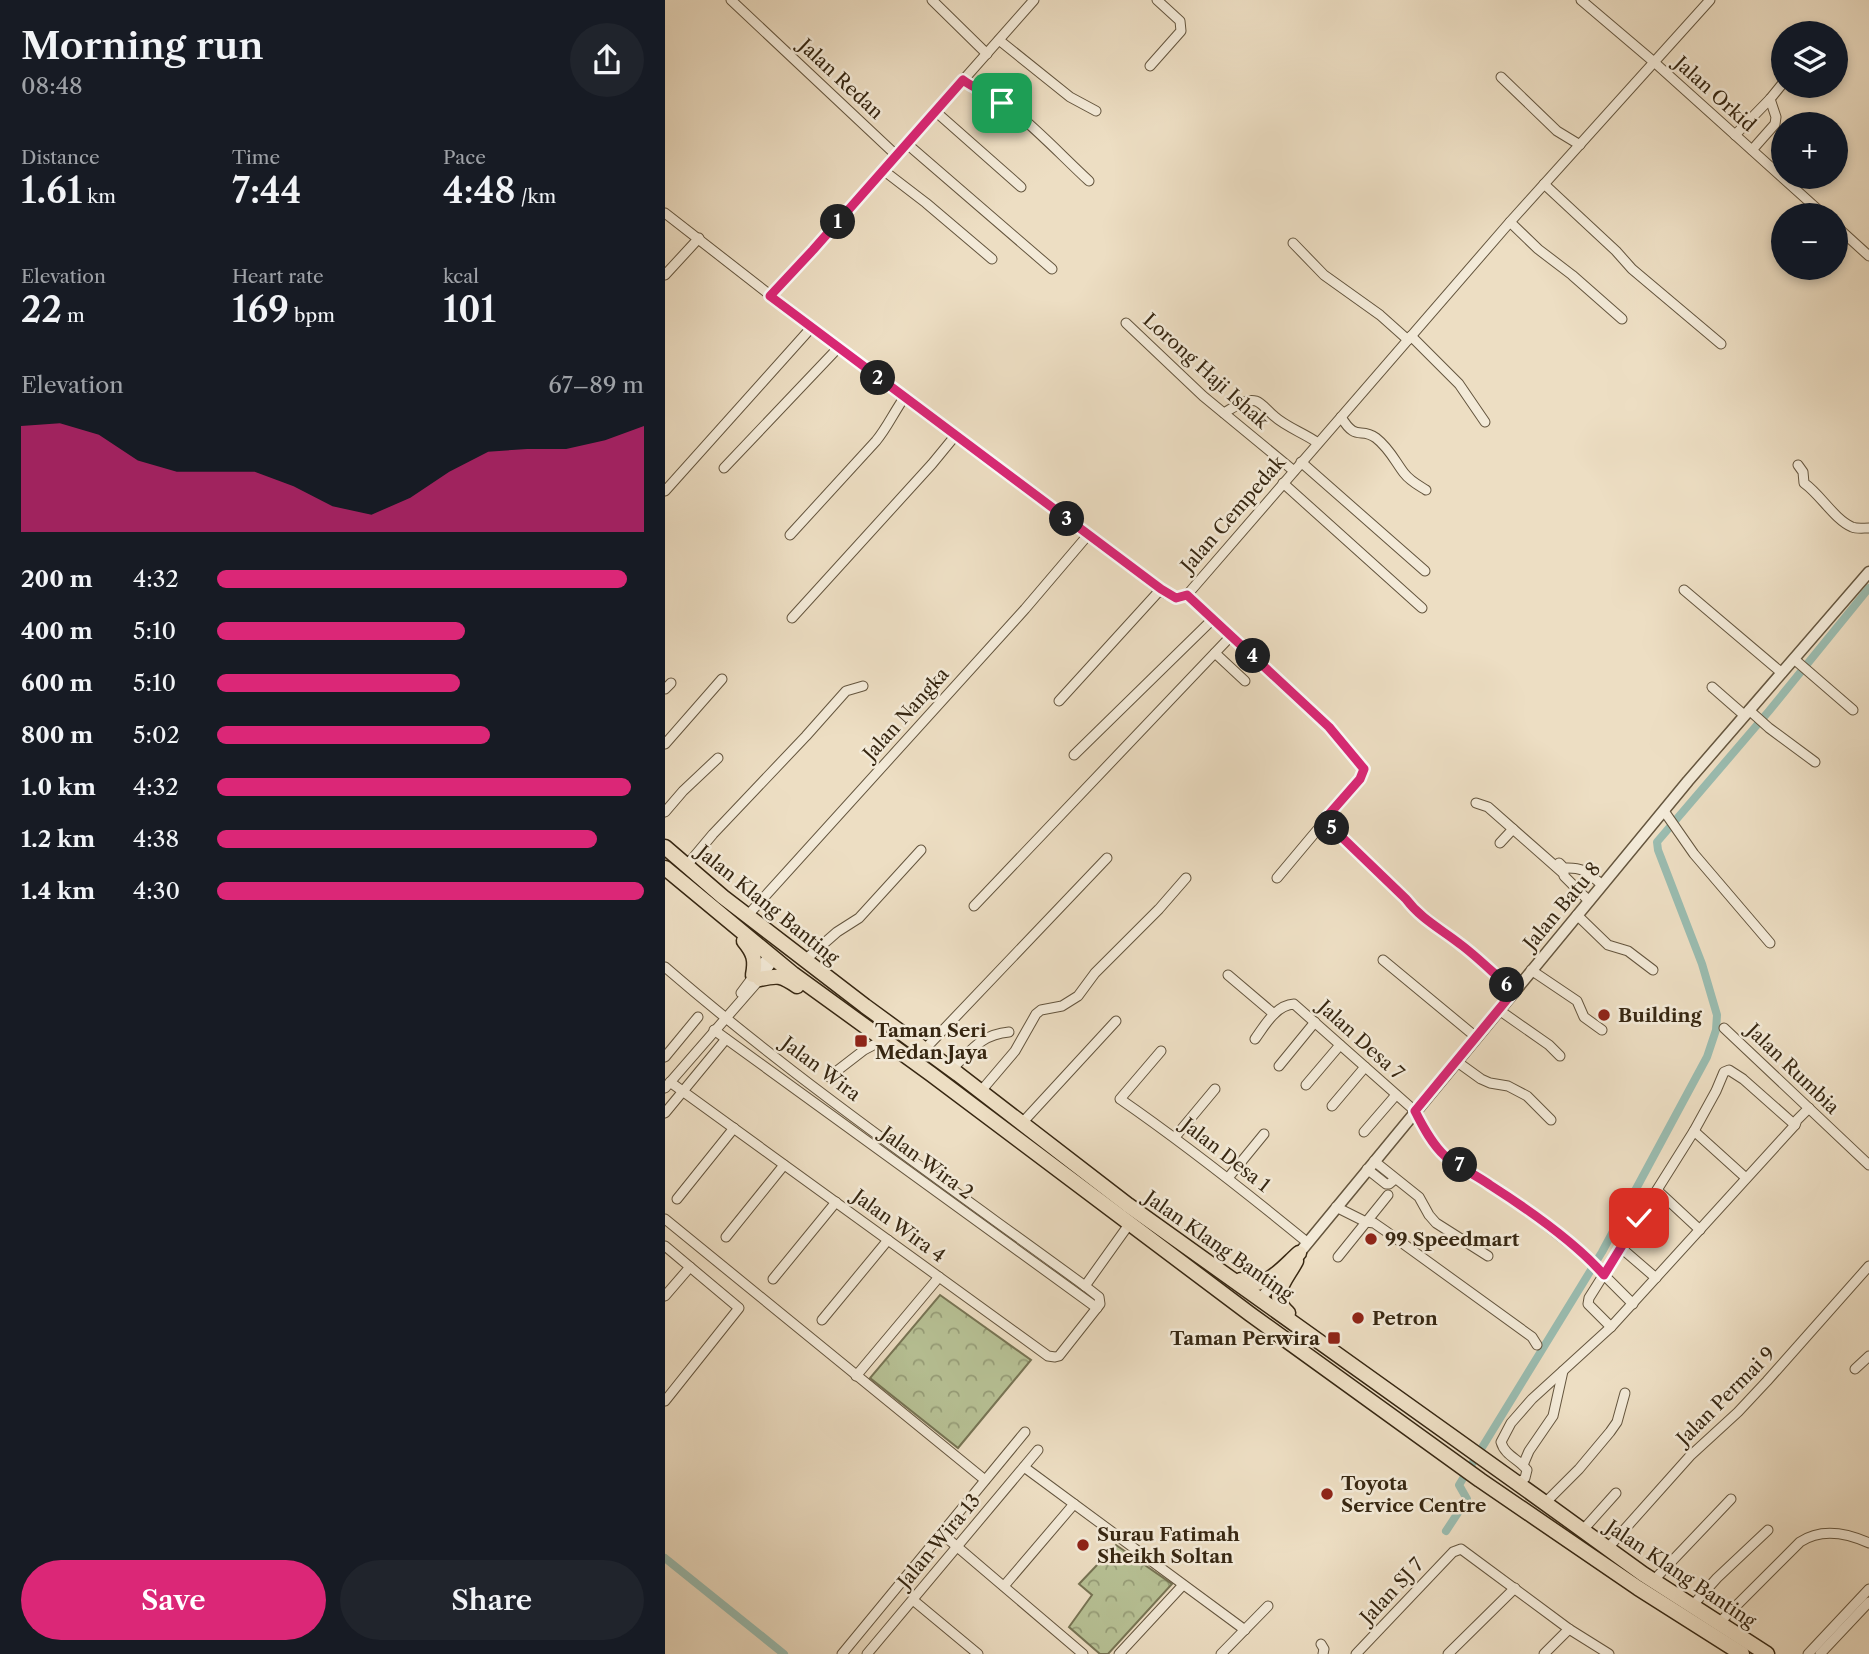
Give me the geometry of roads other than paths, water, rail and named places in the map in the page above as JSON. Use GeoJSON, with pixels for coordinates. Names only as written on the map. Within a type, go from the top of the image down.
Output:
{"type":"FeatureCollection","features":[{"type":"Feature","properties":{"kind":"highway","name":"Jalan Klang Banting"},"geometry":{"type":"LineString","coordinates":[[665,847],[723,897],[1128,1205],[1607,1549],[1767,1654]]}},
{"type":"Feature","properties":{"kind":"highway","name":"Jalan Klang Banting"},"geometry":{"type":"LineString","coordinates":[[665,868],[773,958],[1164,1251],[1481,1480],[1638,1588],[1742,1654]]}},
{"type":"Feature","properties":{"kind":"highway"},"geometry":{"type":"LineString","coordinates":[[696,895],[752,951],[756,977],[783,977],[826,1007],[866,1029]]}},
{"type":"Feature","properties":{"kind":"highway"},"geometry":{"type":"LineString","coordinates":[[723,897],[772,943],[773,958],[787,956],[865,1006]]}},
{"type":"Feature","properties":{"kind":"highway"},"geometry":{"type":"LineString","coordinates":[[1169,1234],[1250,1284],[1266,1281],[1304,1248]]}},
{"type":"Feature","properties":{"kind":"highway"},"geometry":{"type":"LineString","coordinates":[[1304,1248],[1280,1290],[1279,1304],[1343,1359]]}},
{"type":"Feature","properties":{"kind":"highway"},"geometry":{"type":"LineString","coordinates":[[1164,1251],[1191,1264],[1239,1298],[1249,1301],[1260,1299],[1264,1316],[1285,1332],[1286,1340]]}},
{"type":"Feature","properties":{"kind":"street","name":"Jalan Redan"},"geometry":{"type":"LineString","coordinates":[[731,0],[896,155]]}},
{"type":"Feature","properties":{"kind":"street"},"geometry":{"type":"LineString","coordinates":[[932,0],[987,54]]}},
{"type":"Feature","properties":{"kind":"street"},"geometry":{"type":"LineString","coordinates":[[770,296],[888,175],[896,155],[911,148],[963,80],[1034,0]]}},
{"type":"Feature","properties":{"kind":"street"},"geometry":{"type":"LineString","coordinates":[[1150,66],[1181,31],[1180,21],[1157,0]]}},
{"type":"Feature","properties":{"kind":"street","name":"Jalan Orkid"},"geometry":{"type":"LineString","coordinates":[[1581,0],[1811,203]]}},
{"type":"Feature","properties":{"kind":"street","name":"Jalan Cempedak"},"geometry":{"type":"LineString","coordinates":[[665,213],[811,328],[1176,598],[1187,595],[1510,222],[1710,0]]}},
{"type":"Feature","properties":{"kind":"street"},"geometry":{"type":"LineString","coordinates":[[999,40],[1070,97],[1096,111]]}},
{"type":"Feature","properties":{"kind":"street"},"geometry":{"type":"LineString","coordinates":[[1501,77],[1557,131],[1580,145]]}},
{"type":"Feature","properties":{"kind":"street"},"geometry":{"type":"LineString","coordinates":[[963,80],[1008,106],[1089,181]]}},
{"type":"Feature","properties":{"kind":"street"},"geometry":{"type":"LineString","coordinates":[[1735,135],[1770,99],[1776,117],[1775,124],[1752,150]]}},
{"type":"Feature","properties":{"kind":"street"},"geometry":{"type":"LineString","coordinates":[[937,113],[1021,187]]}},
{"type":"Feature","properties":{"kind":"street"},"geometry":{"type":"LineString","coordinates":[[911,148],[1052,269]]}},
{"type":"Feature","properties":{"kind":"street"},"geometry":{"type":"LineString","coordinates":[[888,175],[992,259]]}},
{"type":"Feature","properties":{"kind":"street"},"geometry":{"type":"LineString","coordinates":[[1544,184],[1632,269],[1721,344]]}},
{"type":"Feature","properties":{"kind":"street"},"geometry":{"type":"LineString","coordinates":[[1510,222],[1622,319]]}},
{"type":"Feature","properties":{"kind":"street"},"geometry":{"type":"LineString","coordinates":[[1848,237],[1869,256]]}},
{"type":"Feature","properties":{"kind":"street"},"geometry":{"type":"LineString","coordinates":[[665,275],[699,239]]}},
{"type":"Feature","properties":{"kind":"street"},"geometry":{"type":"LineString","coordinates":[[1293,243],[1324,275],[1410,338],[1459,384],[1485,422]]}},
{"type":"Feature","properties":{"kind":"street","name":"Lorong Haji Ishak"},"geometry":{"type":"LineString","coordinates":[[1126,323],[1224,413],[1294,471]]}},
{"type":"Feature","properties":{"kind":"street"},"geometry":{"type":"LineString","coordinates":[[665,491],[811,328]]}},
{"type":"Feature","properties":{"kind":"street"},"geometry":{"type":"LineString","coordinates":[[724,468],[838,348]]}},
{"type":"Feature","properties":{"kind":"street"},"geometry":{"type":"LineString","coordinates":[[790,535],[876,441],[904,398]]}},
{"type":"Feature","properties":{"kind":"street"},"geometry":{"type":"LineString","coordinates":[[1224,413],[1254,400],[1279,420],[1318,443]]}},
{"type":"Feature","properties":{"kind":"street"},"geometry":{"type":"LineString","coordinates":[[1341,417],[1348,429],[1354,433],[1376,438],[1389,450],[1411,481],[1426,490]]}},
{"type":"Feature","properties":{"kind":"street"},"geometry":{"type":"LineString","coordinates":[[792,618],[955,436]]}},
{"type":"Feature","properties":{"kind":"street"},"geometry":{"type":"LineString","coordinates":[[1301,462],[1425,571]]}},
{"type":"Feature","properties":{"kind":"street"},"geometry":{"type":"LineString","coordinates":[[1798,465],[1803,472],[1804,483],[1842,520],[1852,527],[1869,528]]}},
{"type":"Feature","properties":{"kind":"street"},"geometry":{"type":"LineString","coordinates":[[1283,483],[1422,608]]}},
{"type":"Feature","properties":{"kind":"street","name":"Jalan Nangka"},"geometry":{"type":"LineString","coordinates":[[748,915],[1025,609],[1088,535]]}},
{"type":"Feature","properties":{"kind":"street","name":"Jalan Batu 8"},"geometry":{"type":"LineString","coordinates":[[1260,1299],[1588,901],[1667,815],[1688,781],[1782,673],[1798,662],[1869,572]]}},
{"type":"Feature","properties":{"kind":"street"},"geometry":{"type":"LineString","coordinates":[[1059,701],[1161,589]]}},
{"type":"Feature","properties":{"kind":"street"},"geometry":{"type":"LineString","coordinates":[[1684,590],[1782,673]]}},
{"type":"Feature","properties":{"kind":"street"},"geometry":{"type":"LineString","coordinates":[[1187,595],[1329,727],[1363,766],[1364,772],[1360,779],[1277,878]]}},
{"type":"Feature","properties":{"kind":"street"},"geometry":{"type":"LineString","coordinates":[[1074,755],[1213,619]]}},
{"type":"Feature","properties":{"kind":"street"},"geometry":{"type":"LineString","coordinates":[[974,906],[1231,636]]}},
{"type":"Feature","properties":{"kind":"street"},"geometry":{"type":"LineString","coordinates":[[1215,653],[1245,681]]}},
{"type":"Feature","properties":{"kind":"street"},"geometry":{"type":"LineString","coordinates":[[1798,662],[1853,710]]}},
{"type":"Feature","properties":{"kind":"street"},"geometry":{"type":"LineString","coordinates":[[665,744],[722,679]]}},
{"type":"Feature","properties":{"kind":"street"},"geometry":{"type":"LineString","coordinates":[[687,865],[846,691],[863,686]]}},
{"type":"Feature","properties":{"kind":"street"},"geometry":{"type":"LineString","coordinates":[[1712,687],[1815,762]]}},
{"type":"Feature","properties":{"kind":"street"},"geometry":{"type":"LineString","coordinates":[[665,812],[718,758]]}},
{"type":"Feature","properties":{"kind":"street"},"geometry":{"type":"LineString","coordinates":[[1476,803],[1488,807],[1564,870],[1585,870],[1602,885]]}},
{"type":"Feature","properties":{"kind":"street"},"geometry":{"type":"LineString","coordinates":[[1667,815],[1715,880],[1770,943]]}},
{"type":"Feature","properties":{"kind":"street"},"geometry":{"type":"LineString","coordinates":[[1324,820],[1406,899],[1420,916],[1462,945],[1514,991]]}},
{"type":"Feature","properties":{"kind":"street"},"geometry":{"type":"LineString","coordinates":[[1500,843],[1513,829]]}},
{"type":"Feature","properties":{"kind":"street"},"geometry":{"type":"LineString","coordinates":[[1539,845],[1564,870],[1569,881],[1588,901]]}},
{"type":"Feature","properties":{"kind":"street"},"geometry":{"type":"LineString","coordinates":[[805,960],[837,932],[859,918],[921,850]]}},
{"type":"Feature","properties":{"kind":"street"},"geometry":{"type":"LineString","coordinates":[[924,1050],[1107,858]]}},
{"type":"Feature","properties":{"kind":"street"},"geometry":{"type":"LineString","coordinates":[[981,1091],[1014,1051],[1036,1014],[1041,1010],[1062,1006],[1078,996],[1095,973],[1186,878]]}},
{"type":"Feature","properties":{"kind":"street"},"geometry":{"type":"LineString","coordinates":[[1577,915],[1608,945],[1628,951],[1653,970]]}},
{"type":"Feature","properties":{"kind":"street"},"geometry":{"type":"LineString","coordinates":[[668,1085],[773,958]]}},
{"type":"Feature","properties":{"kind":"street"},"geometry":{"type":"LineString","coordinates":[[1383,960],[1476,1037]]}},
{"type":"Feature","properties":{"kind":"street"},"geometry":{"type":"LineString","coordinates":[[665,967],[724,1018]]}},
{"type":"Feature","properties":{"kind":"street"},"geometry":{"type":"LineString","coordinates":[[1531,970],[1577,1002],[1584,1017],[1602,1030]]}},
{"type":"Feature","properties":{"kind":"street"},"geometry":{"type":"LineString","coordinates":[[1228,975],[1274,1014],[1255,1039]]}},
{"type":"Feature","properties":{"kind":"street","name":"Jalan Desa 7"},"geometry":{"type":"LineString","coordinates":[[1274,1014],[1282,1007],[1294,1004],[1415,1111]]}},
{"type":"Feature","properties":{"kind":"street"},"geometry":{"type":"LineString","coordinates":[[1499,1010],[1549,1045],[1560,1056]]}},
{"type":"Feature","properties":{"kind":"street"},"geometry":{"type":"LineString","coordinates":[[665,1056],[698,1017]]}},
{"type":"Feature","properties":{"kind":"street","name":"Jalan Wira"},"geometry":{"type":"LineString","coordinates":[[724,1018],[1085,1286],[1099,1297],[1100,1304],[1097,1308]]}},
{"type":"Feature","properties":{"kind":"street"},"geometry":{"type":"LineString","coordinates":[[1022,1123],[1117,1021]]}},
{"type":"Feature","properties":{"kind":"street"},"geometry":{"type":"LineString","coordinates":[[1279,1066],[1315,1022]]}},
{"type":"Feature","properties":{"kind":"street","name":"Jalan Rumbia"},"geometry":{"type":"LineString","coordinates":[[1724,1028],[1869,1165]]}},
{"type":"Feature","properties":{"kind":"street","name":"Jalan Wira 2"},"geometry":{"type":"LineString","coordinates":[[714,1030],[1097,1308]]}},
{"type":"Feature","properties":{"kind":"street"},"geometry":{"type":"LineString","coordinates":[[952,1069],[983,1039],[1009,1032]]}},
{"type":"Feature","properties":{"kind":"street"},"geometry":{"type":"LineString","coordinates":[[665,1113],[726,1039]]}},
{"type":"Feature","properties":{"kind":"street"},"geometry":{"type":"LineString","coordinates":[[829,1077],[864,1050],[883,1040]]}},
{"type":"Feature","properties":{"kind":"street"},"geometry":{"type":"LineString","coordinates":[[1305,1085],[1340,1045]]}},
{"type":"Feature","properties":{"kind":"street","name":"Jalan Desa 1"},"geometry":{"type":"LineString","coordinates":[[1161,1051],[1121,1099],[1175,1137],[1287,1226],[1304,1248]]}},
{"type":"Feature","properties":{"kind":"street"},"geometry":{"type":"LineString","coordinates":[[1456,1061],[1481,1079],[1508,1086],[1527,1096],[1551,1120]]}},
{"type":"Feature","properties":{"kind":"street"},"geometry":{"type":"LineString","coordinates":[[1332,1106],[1365,1067]]}},
{"type":"Feature","properties":{"kind":"street"},"geometry":{"type":"LineString","coordinates":[[1611,1327],[1588,1304],[1589,1298],[1601,1273],[1658,1191],[1695,1131],[1724,1072],[1729,1070],[1744,1079],[1795,1125]]}},
{"type":"Feature","properties":{"kind":"street","name":"Jalan Wira 4"},"geometry":{"type":"LineString","coordinates":[[668,1085],[683,1091],[1051,1357],[1059,1356],[1097,1308]]}},
{"type":"Feature","properties":{"kind":"street"},"geometry":{"type":"LineString","coordinates":[[1175,1137],[1215,1089]]}},
{"type":"Feature","properties":{"kind":"street"},"geometry":{"type":"LineString","coordinates":[[1364,1132],[1396,1095]]}},
{"type":"Feature","properties":{"kind":"street"},"geometry":{"type":"LineString","coordinates":[[1517,1484],[1527,1474],[1523,1465],[1503,1449],[1501,1442],[1511,1423],[1553,1378],[1633,1304],[1809,1108]]}},
{"type":"Feature","properties":{"kind":"street"},"geometry":{"type":"LineString","coordinates":[[1415,1111],[1432,1141],[1447,1158],[1504,1194],[1585,1256],[1633,1304]]}},
{"type":"Feature","properties":{"kind":"street"},"geometry":{"type":"LineString","coordinates":[[677,1199],[734,1128]]}},
{"type":"Feature","properties":{"kind":"street"},"geometry":{"type":"LineString","coordinates":[[1695,1131],[1746,1178]]}},
{"type":"Feature","properties":{"kind":"street"},"geometry":{"type":"LineString","coordinates":[[1227,1178],[1264,1134]]}},
{"type":"Feature","properties":{"kind":"street"},"geometry":{"type":"LineString","coordinates":[[726,1237],[784,1165]]}},
{"type":"Feature","properties":{"kind":"street"},"geometry":{"type":"LineString","coordinates":[[1370,1165],[1386,1184],[1395,1179],[1419,1197],[1437,1223],[1488,1256]]}},
{"type":"Feature","properties":{"kind":"street"},"geometry":{"type":"LineString","coordinates":[[1658,1191],[1700,1230]]}},
{"type":"Feature","properties":{"kind":"street"},"geometry":{"type":"LineString","coordinates":[[1338,1258],[1388,1195]]}},
{"type":"Feature","properties":{"kind":"street"},"geometry":{"type":"LineString","coordinates":[[773,1279],[836,1202]]}},
{"type":"Feature","properties":{"kind":"street"},"geometry":{"type":"LineString","coordinates":[[1336,1207],[1379,1226],[1532,1337],[1537,1345]]}},
{"type":"Feature","properties":{"kind":"street"},"geometry":{"type":"LineString","coordinates":[[665,1219],[985,1480]]}},
{"type":"Feature","properties":{"kind":"street"},"geometry":{"type":"LineString","coordinates":[[1085,1286],[1130,1223]]}},
{"type":"Feature","properties":{"kind":"street"},"geometry":{"type":"LineString","coordinates":[[822,1320],[888,1240]]}},
{"type":"Feature","properties":{"kind":"street"},"geometry":{"type":"LineString","coordinates":[[665,1246],[739,1308],[665,1401]]}},
{"type":"Feature","properties":{"kind":"street"},"geometry":{"type":"LineString","coordinates":[[1620,1247],[1656,1278]]}},
{"type":"Feature","properties":{"kind":"street","name":"Jalan Permai 9"},"geometry":{"type":"LineString","coordinates":[[1607,1549],[1690,1456],[1767,1381],[1869,1266]]}},
{"type":"Feature","properties":{"kind":"street"},"geometry":{"type":"LineString","coordinates":[[665,1296],[689,1267]]}},
{"type":"Feature","properties":{"kind":"street"},"geometry":{"type":"LineString","coordinates":[[856,1376],[939,1277]]}},
{"type":"Feature","properties":{"kind":"street"},"geometry":{"type":"LineString","coordinates":[[1855,1369],[1869,1356]]}},
{"type":"Feature","properties":{"kind":"street"},"geometry":{"type":"LineString","coordinates":[[1523,1465],[1529,1451],[1553,1416],[1563,1371]]}},
{"type":"Feature","properties":{"kind":"street"},"geometry":{"type":"LineString","coordinates":[[1545,1503],[1580,1469],[1610,1432],[1617,1422],[1625,1393]]}},
{"type":"Feature","properties":{"kind":"street"},"geometry":{"type":"LineString","coordinates":[[842,1654],[1025,1432]]}},
{"type":"Feature","properties":{"kind":"street","name":"Jalan Wira 13"},"geometry":{"type":"LineString","coordinates":[[870,1653],[1038,1450]]}},
{"type":"Feature","properties":{"kind":"street"},"geometry":{"type":"LineString","coordinates":[[1024,1467],[1245,1630]]}},
{"type":"Feature","properties":{"kind":"street"},"geometry":{"type":"LineString","coordinates":[[1582,1531],[1616,1493]]}},
{"type":"Feature","properties":{"kind":"street"},"geometry":{"type":"LineString","coordinates":[[1653,1581],[1731,1499]]}},
{"type":"Feature","properties":{"kind":"street"},"geometry":{"type":"LineString","coordinates":[[1004,1586],[1074,1504]]}},
{"type":"Feature","properties":{"kind":"street"},"geometry":{"type":"LineString","coordinates":[[1692,1606],[1717,1578],[1768,1530]]}},
{"type":"Feature","properties":{"kind":"street"},"geometry":{"type":"LineString","coordinates":[[941,1533],[1083,1654]]}},
{"type":"Feature","properties":{"kind":"street"},"geometry":{"type":"LineString","coordinates":[[1719,1623],[1807,1537],[1831,1534],[1850,1536],[1869,1543]]}},
{"type":"Feature","properties":{"kind":"street","name":"Jalan SJ 7"},"geometry":{"type":"LineString","coordinates":[[1356,1654],[1453,1552],[1461,1549],[1466,1551],[1515,1588]]}},
{"type":"Feature","properties":{"kind":"street"},"geometry":{"type":"LineString","coordinates":[[1119,1654],[1184,1585]]}},
{"type":"Feature","properties":{"kind":"street"},"geometry":{"type":"LineString","coordinates":[[1448,1654],[1515,1588],[1569,1629],[1609,1654]]}},
{"type":"Feature","properties":{"kind":"street"},"geometry":{"type":"LineString","coordinates":[[1808,1654],[1869,1590]]}},
{"type":"Feature","properties":{"kind":"street"},"geometry":{"type":"LineString","coordinates":[[913,1600],[978,1654]]}},
{"type":"Feature","properties":{"kind":"street"},"geometry":{"type":"LineString","coordinates":[[1820,1654],[1869,1602]]}},
{"type":"Feature","properties":{"kind":"street"},"geometry":{"type":"LineString","coordinates":[[1221,1654],[1268,1606]]}},
{"type":"Feature","properties":{"kind":"street"},"geometry":{"type":"LineString","coordinates":[[1544,1654],[1569,1629]]}},
{"type":"Feature","properties":{"kind":"waterway"},"geometry":{"type":"LineString","coordinates":[[1446,1531],[1467,1499],[1459,1485],[1602,1252],[1707,1057],[1716,1030],[1717,1015],[1702,964],[1657,842],[1869,588]]}},
{"type":"Feature","properties":{"kind":"waterway"},"geometry":{"type":"LineString","coordinates":[[665,1558],[784,1654]]}},
{"type":"Feature","properties":{"kind":"place","name":"Building"},"geometry":{"type":"Point","coordinates":[1604,1015]}},
{"type":"Feature","properties":{"kind":"place","name":"Taman Seri Medan Jaya"},"geometry":{"type":"Point","coordinates":[861,1041]}},
{"type":"Feature","properties":{"kind":"place","name":"99 Speedmart"},"geometry":{"type":"Point","coordinates":[1371,1239]}},
{"type":"Feature","properties":{"kind":"place","name":"Petron"},"geometry":{"type":"Point","coordinates":[1358,1318]}},
{"type":"Feature","properties":{"kind":"place","name":"Taman Perwira"},"geometry":{"type":"Point","coordinates":[1334,1338]}},
{"type":"Feature","properties":{"kind":"place","name":"Toyota Service Centre"},"geometry":{"type":"Point","coordinates":[1327,1494]}},
{"type":"Feature","properties":{"kind":"place","name":"Surau Fatimah Sheikh Soltan"},"geometry":{"type":"Point","coordinates":[1083,1545]}}]}
